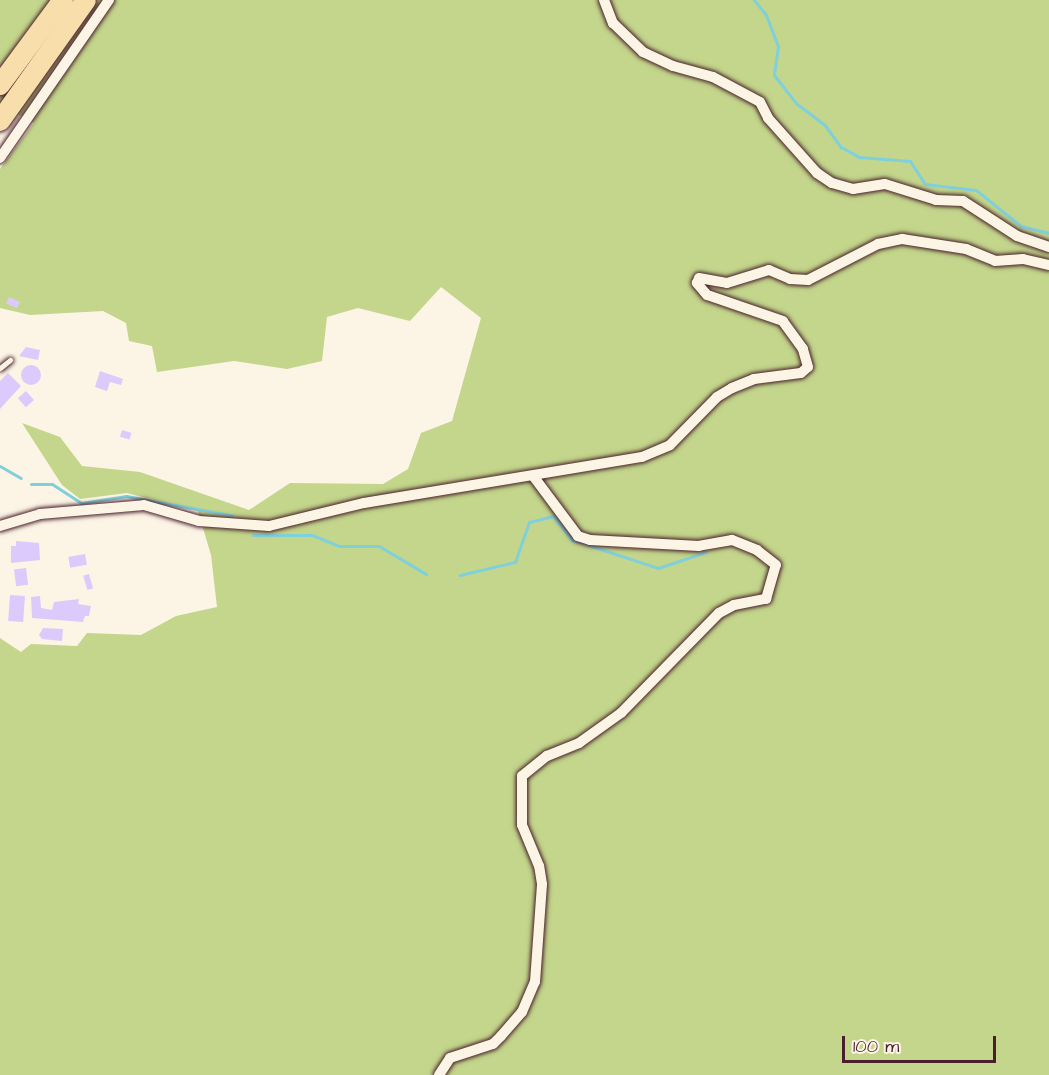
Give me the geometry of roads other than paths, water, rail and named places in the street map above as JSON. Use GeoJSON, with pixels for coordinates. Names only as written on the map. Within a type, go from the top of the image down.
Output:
{"type":"FeatureCollection","features":[{"type":"Feature","properties":{"kind":"highway"},"geometry":{"type":"LineString","coordinates":[[0,73],[63,0]]}},
{"type":"Feature","properties":{"kind":"highway"},"geometry":{"type":"LineString","coordinates":[[0,121],[86,0]]}},
{"type":"Feature","properties":{"kind":"highway"},"geometry":{"type":"LineString","coordinates":[[0,85],[38,31]]}},
{"type":"Feature","properties":{"kind":"street"},"geometry":{"type":"LineString","coordinates":[[0,158],[109,0]]}},
{"type":"Feature","properties":{"kind":"street"},"geometry":{"type":"LineString","coordinates":[[604,0],[613,23],[643,52],[673,66],[713,77],[760,102],[768,118],[818,173],[832,183],[853,189],[885,184],[936,201],[963,201],[1017,236],[1049,247]]}},
{"type":"Feature","properties":{"kind":"street"},"geometry":{"type":"LineString","coordinates":[[0,526],[40,514],[144,505],[199,521],[269,526],[364,503],[534,477],[663,450],[682,436],[717,397],[732,388],[754,379],[801,373],[808,367],[802,349],[783,321],[707,295],[697,283],[699,278],[728,283],[769,270],[790,279],[808,280],[878,244],[902,239],[966,249],[995,261],[1023,259],[1049,265]]}},
{"type":"Feature","properties":{"kind":"street"},"geometry":{"type":"LineString","coordinates":[[439,1075],[450,1058],[493,1044],[522,1012],[535,982],[542,884],[522,825],[522,776],[547,756],[579,743],[621,713],[719,613],[734,605],[766,599],[776,565],[757,550],[732,540],[699,546],[590,540],[570,528],[534,477]]}},
{"type":"Feature","properties":{"kind":"lane"},"geometry":{"type":"LineString","coordinates":[[0,368],[10,360]]}},
{"type":"Feature","properties":{"kind":"waterway"},"geometry":{"type":"LineString","coordinates":[[754,0],[766,15],[778,46],[774,75],[797,104],[824,124],[841,147],[859,157],[910,161],[925,184],[976,190],[1021,226],[1049,233]]}},
{"type":"Feature","properties":{"kind":"waterway"},"geometry":{"type":"LineString","coordinates":[[0,466],[21,478]]}},
{"type":"Feature","properties":{"kind":"waterway"},"geometry":{"type":"LineString","coordinates":[[31,484],[52,484],[81,503],[126,496],[231,515]]}},
{"type":"Feature","properties":{"kind":"waterway"},"geometry":{"type":"LineString","coordinates":[[460,575],[515,562],[529,522],[553,516],[572,540],[582,543]]}},
{"type":"Feature","properties":{"kind":"waterway"},"geometry":{"type":"LineString","coordinates":[[253,535],[312,535],[339,546],[379,546],[426,574]]}},
{"type":"Feature","properties":{"kind":"waterway"},"geometry":{"type":"LineString","coordinates":[[588,545],[658,568],[706,552]]}}]}
